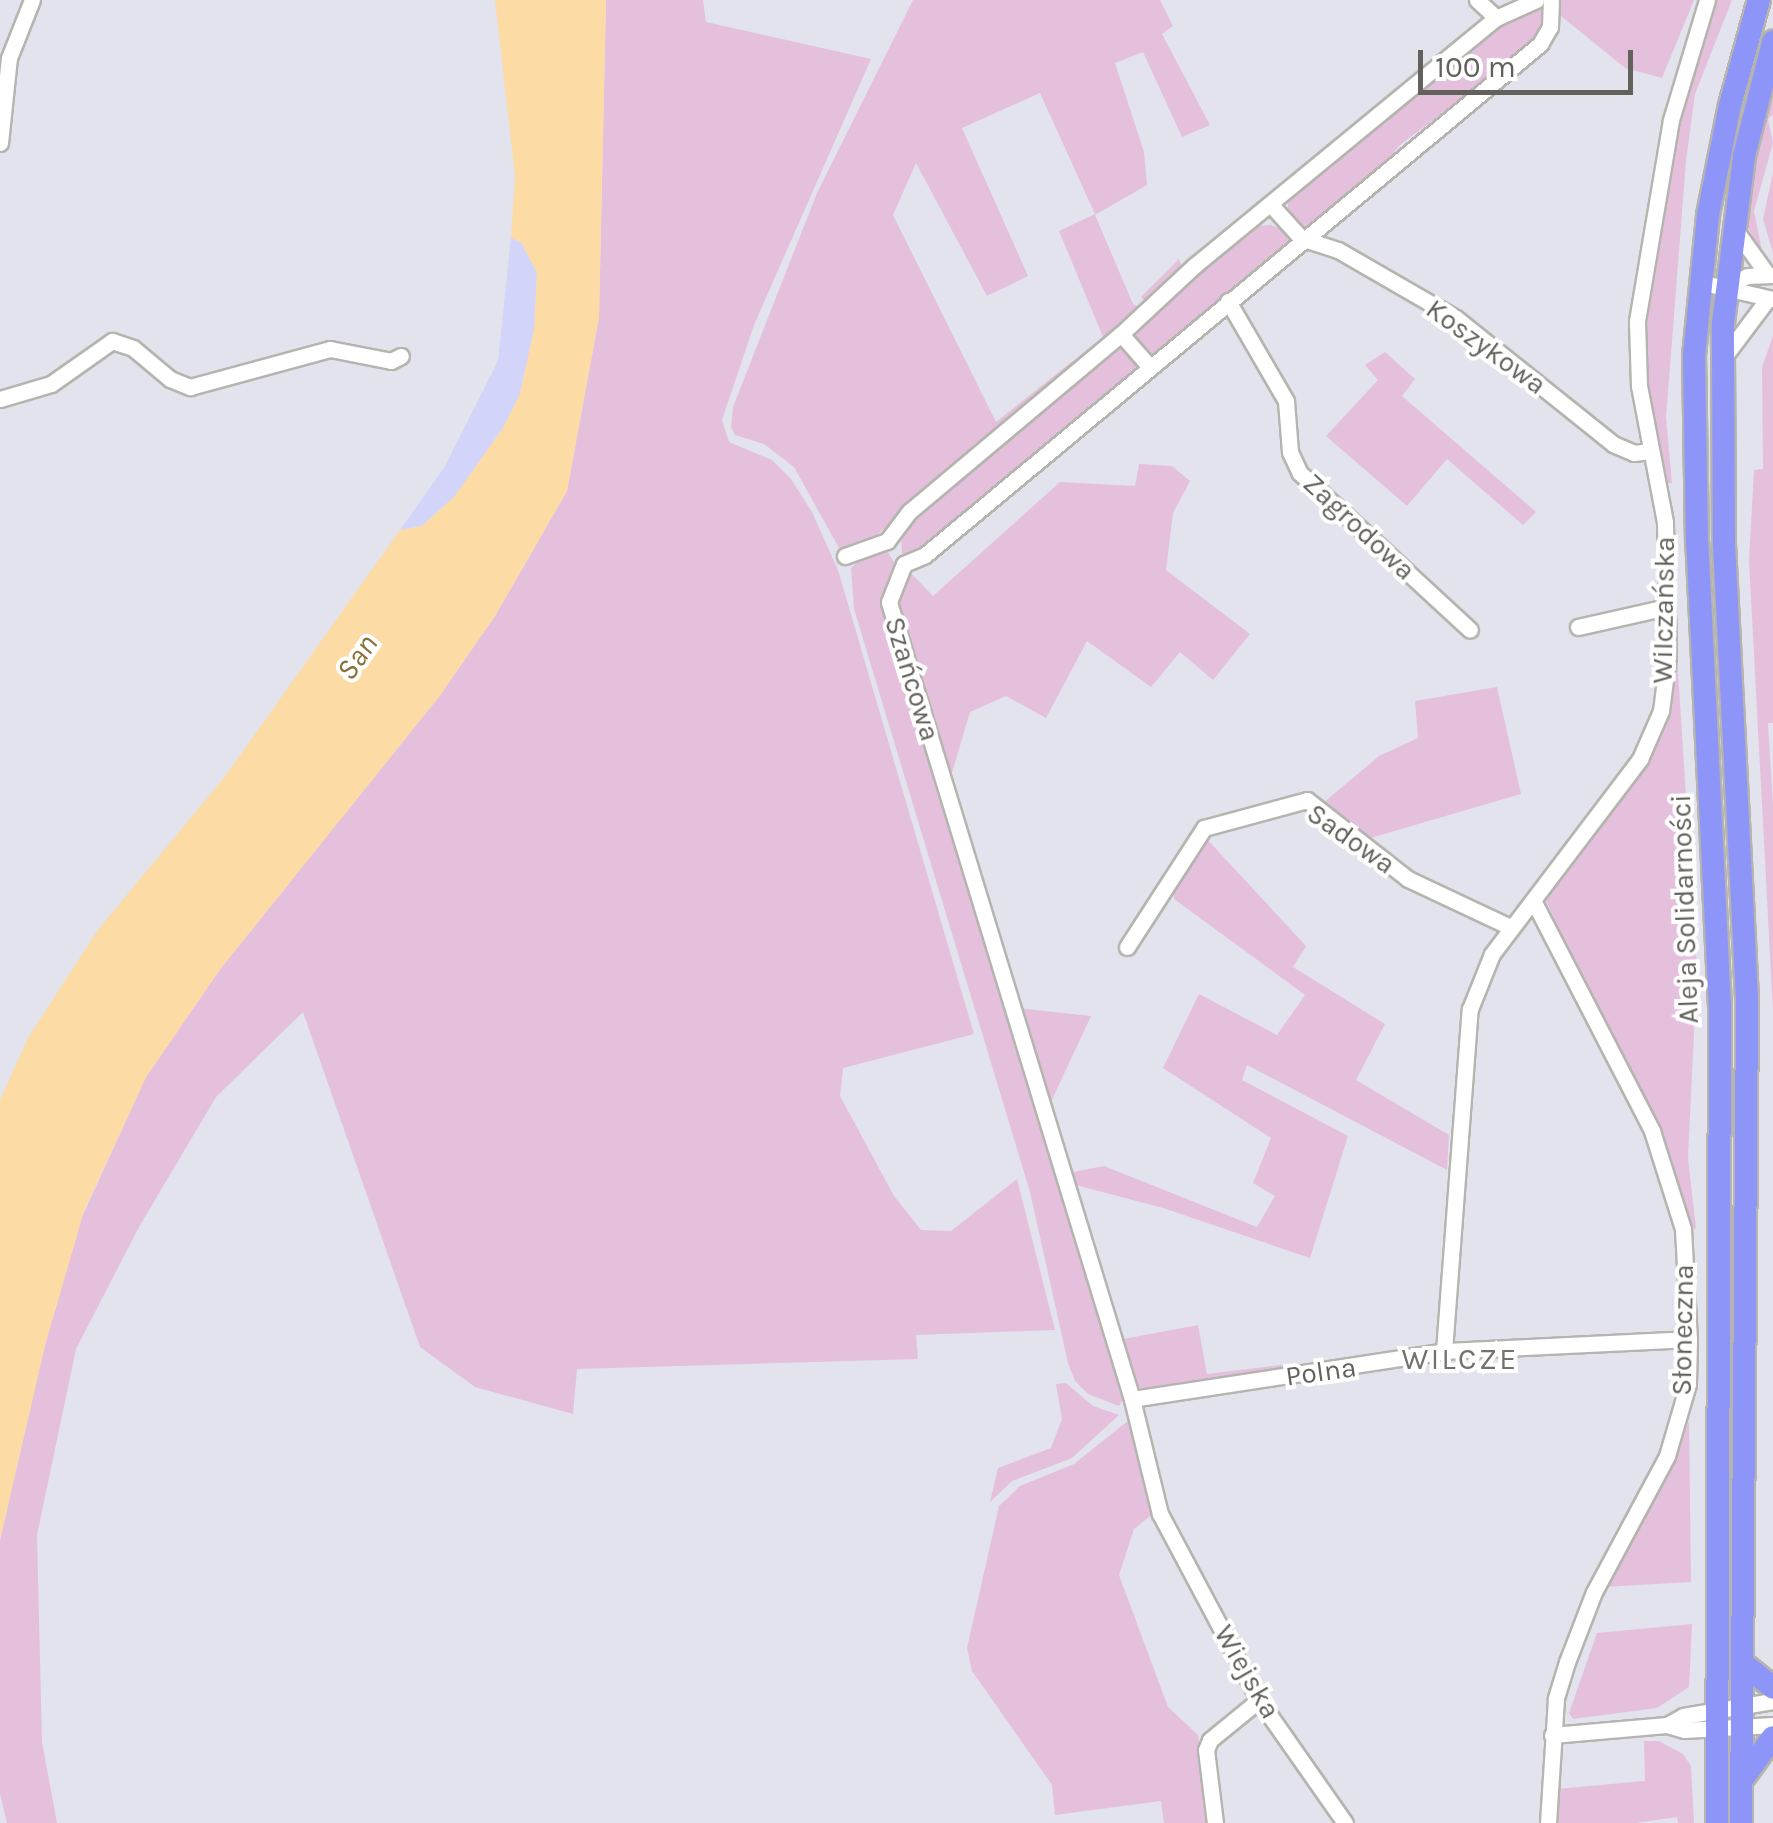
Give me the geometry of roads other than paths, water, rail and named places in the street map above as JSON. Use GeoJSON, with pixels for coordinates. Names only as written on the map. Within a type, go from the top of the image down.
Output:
{"type":"FeatureCollection","features":[{"type":"Feature","properties":{"kind":"highway","name":"Aleja Solidarności"},"geometry":{"type":"LineString","coordinates":[[1717,1823],[1720,1007],[1696,527],[1694,356],[1699,282],[1730,105],[1759,0]]}},
{"type":"Feature","properties":{"kind":"highway","name":"Aleja Solidarności"},"geometry":{"type":"LineString","coordinates":[[1741,1823],[1748,999],[1724,545],[1724,357],[1732,225],[1773,42]]}},
{"type":"Feature","properties":{"kind":"highway"},"geometry":{"type":"LineString","coordinates":[[1745,1665],[1773,1688]]}},
{"type":"Feature","properties":{"kind":"highway"},"geometry":{"type":"LineString","coordinates":[[1742,1780],[1773,1737]]}},
{"type":"Feature","properties":{"kind":"street"},"geometry":{"type":"LineString","coordinates":[[0,143],[9,58],[32,0]]}},
{"type":"Feature","properties":{"kind":"street"},"geometry":{"type":"LineString","coordinates":[[1477,0],[1496,18]]}},
{"type":"Feature","properties":{"kind":"street"},"geometry":{"type":"LineString","coordinates":[[846,556],[887,541],[910,511],[1121,334],[1194,266],[1272,206],[1496,18],[1536,0]]}},
{"type":"Feature","properties":{"kind":"street"},"geometry":{"type":"LineString","coordinates":[[887,541],[904,564],[926,555],[1301,238],[1540,44],[1550,27],[1551,0]]}},
{"type":"Feature","properties":{"kind":"street","name":"WiIczańska"},"geometry":{"type":"LineString","coordinates":[[1444,1352],[1465,1038],[1478,983],[1510,927],[1534,902],[1652,736],[1667,669],[1664,522],[1636,360],[1639,296],[1671,120],[1707,0]]}},
{"type":"Feature","properties":{"kind":"street","name":"Koszykowa"},"geometry":{"type":"LineString","coordinates":[[1272,206],[1301,238],[1338,250],[1456,318],[1612,444],[1634,453],[1650,450]]}},
{"type":"Feature","properties":{"kind":"street"},"geometry":{"type":"LineString","coordinates":[[1726,286],[1770,274],[1732,225]]}},
{"type":"Feature","properties":{"kind":"street"},"geometry":{"type":"LineString","coordinates":[[1699,282],[1770,300],[1724,357]]}},
{"type":"Feature","properties":{"kind":"street","name":"Zagrodowa"},"geometry":{"type":"LineString","coordinates":[[1228,300],[1286,401],[1290,452],[1300,473],[1470,630]]}},
{"type":"Feature","properties":{"kind":"street"},"geometry":{"type":"LineString","coordinates":[[1121,334],[1149,366]]}},
{"type":"Feature","properties":{"kind":"street"},"geometry":{"type":"LineString","coordinates":[[0,399],[51,384],[112,341],[133,348],[170,379],[190,387],[330,349],[391,361],[401,356]]}},
{"type":"Feature","properties":{"kind":"street","name":"Szańcowa"},"geometry":{"type":"LineString","coordinates":[[904,564],[889,602],[1117,1362],[1132,1400],[1160,1514]]}},
{"type":"Feature","properties":{"kind":"street"},"geometry":{"type":"LineString","coordinates":[[1578,627],[1667,607]]}},
{"type":"Feature","properties":{"kind":"street","name":"Sadowa"},"geometry":{"type":"LineString","coordinates":[[1127,947],[1204,828],[1308,800],[1408,879],[1510,927]]}},
{"type":"Feature","properties":{"kind":"street","name":"Słoneczna"},"geometry":{"type":"LineString","coordinates":[[1534,902],[1652,1131],[1683,1228],[1689,1339],[1681,1418],[1667,1456],[1580,1626],[1556,1699],[1548,1823]]}},
{"type":"Feature","properties":{"kind":"street","name":"Polna"},"geometry":{"type":"LineString","coordinates":[[1132,1400],[1444,1352],[1689,1339]]}},
{"type":"Feature","properties":{"kind":"street","name":"Wiejska"},"geometry":{"type":"LineString","coordinates":[[1160,1514],[1259,1700],[1345,1823]]}},
{"type":"Feature","properties":{"kind":"street"},"geometry":{"type":"LineString","coordinates":[[1215,1823],[1206,1750],[1210,1740],[1259,1700]]}},
{"type":"Feature","properties":{"kind":"street"},"geometry":{"type":"LineString","coordinates":[[1552,1735],[1667,1725],[1683,1716],[1743,1716],[1773,1700]]}},
{"type":"Feature","properties":{"kind":"street"},"geometry":{"type":"LineString","coordinates":[[1743,1716],[1773,1724]]}},
{"type":"Feature","properties":{"kind":"water","name":"San"},"geometry":{"type":"Polygon","coordinates":[[[495,0],[606,0],[599,317],[567,491],[495,616],[438,698],[221,968],[146,1077],[84,1211],[45,1345],[0,1540],[0,1100],[28,1038],[97,931],[226,775],[400,530],[422,526],[454,497],[503,428],[520,394],[534,330],[537,273],[521,242],[511,238],[515,176],[495,0]]]}},
{"type":"Feature","properties":{"kind":"district","name":"WILCZE"},"geometry":{"type":"Point","coordinates":[1460,1359]}}]}
